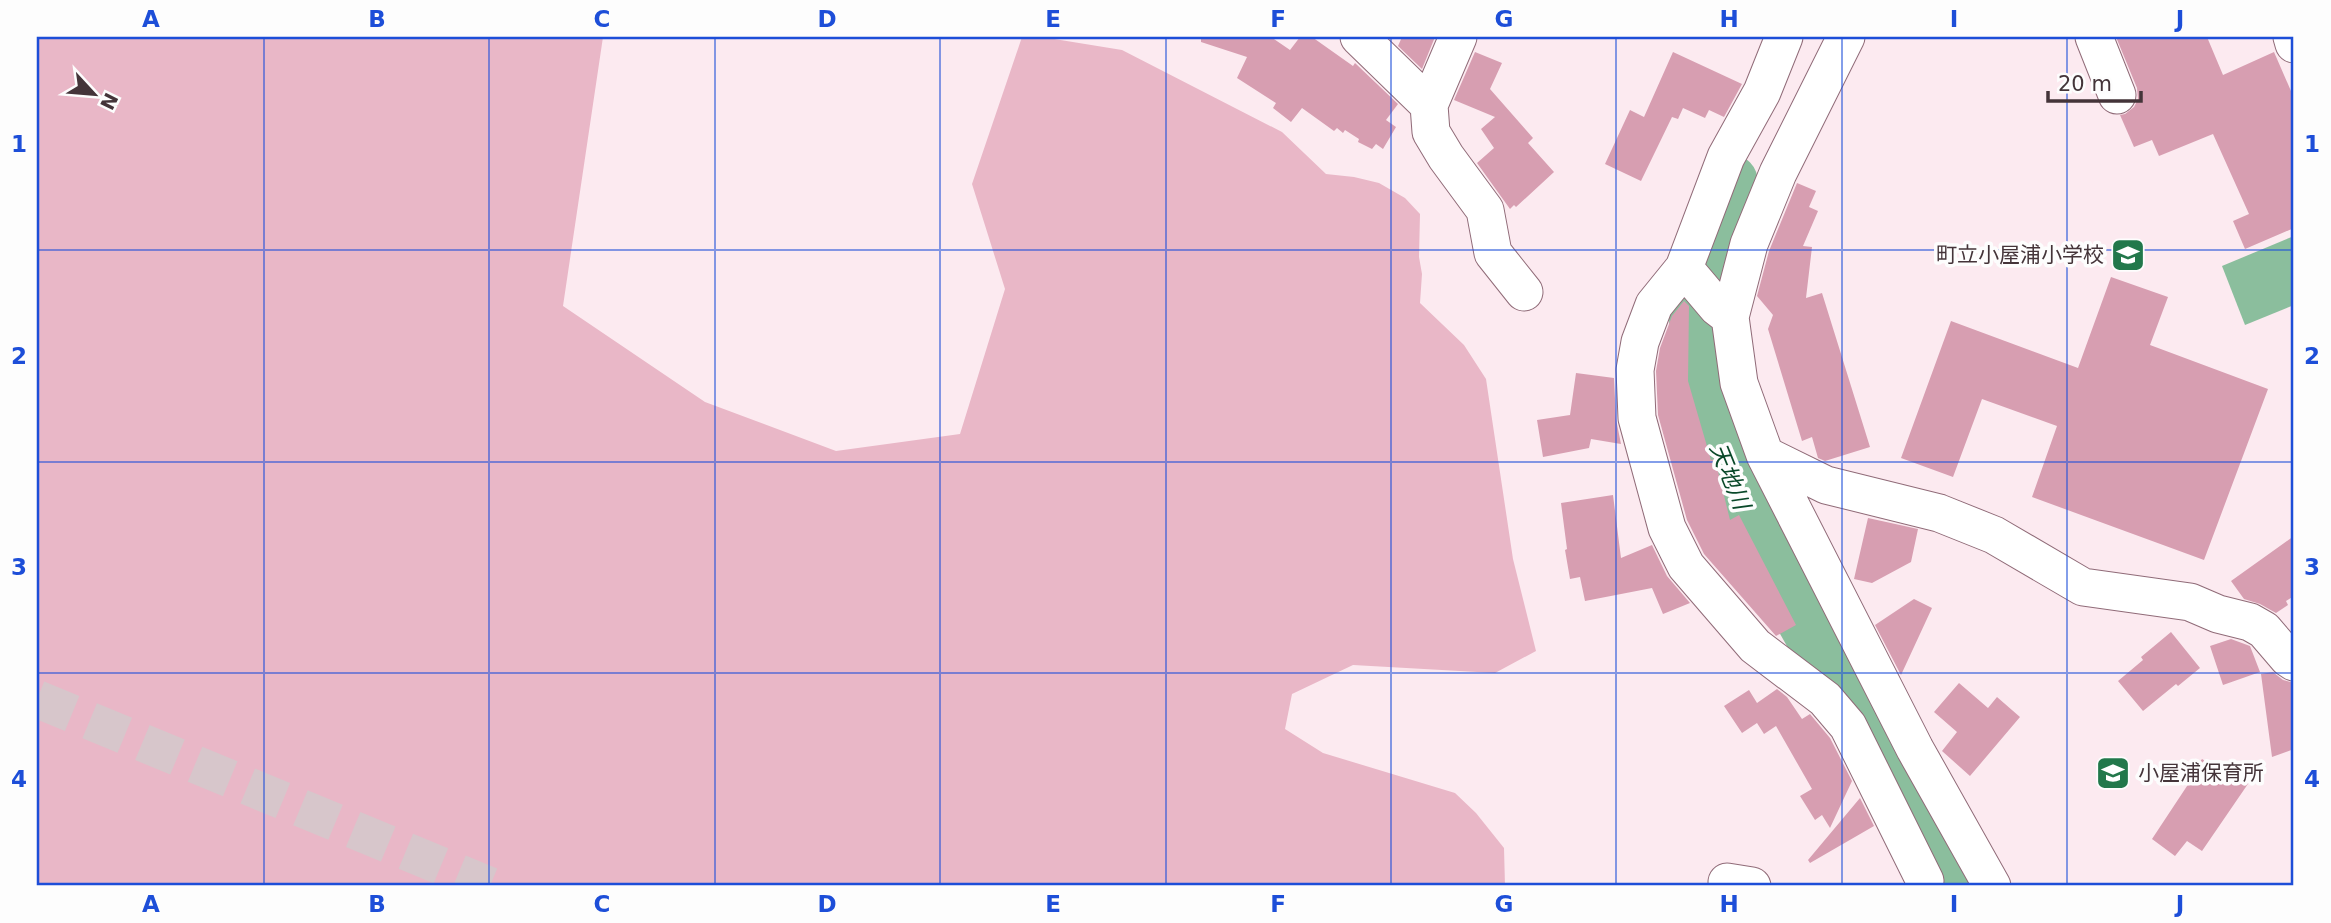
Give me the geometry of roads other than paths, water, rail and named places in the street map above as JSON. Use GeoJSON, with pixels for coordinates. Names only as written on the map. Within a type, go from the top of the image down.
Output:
{"type":"FeatureCollection","features":[{"type":"Feature","properties":{"kind":"street"},"geometry":{"type":"LineString","coordinates":[[1359,37],[1429,105]]}},
{"type":"Feature","properties":{"kind":"street"},"geometry":{"type":"LineString","coordinates":[[1458,37],[1429,105],[1431,132],[1485,210],[1493,253],[1524,292]]}},
{"type":"Feature","properties":{"kind":"street"},"geometry":{"type":"LineString","coordinates":[[1784,37],[1762,92],[1726,157],[1684,268],[1654,304],[1640,342],[1635,370],[1637,418],[1667,528],[1686,566],[1736,626],[1776,664],[1825,699],[1848,726],[1923,884],[1970,847]]}},
{"type":"Feature","properties":{"kind":"street"},"geometry":{"type":"LineString","coordinates":[[1724,312],[1778,173],[1846,37]]}},
{"type":"Feature","properties":{"kind":"street"},"geometry":{"type":"LineString","coordinates":[[2094,37],[2117,95]]}},
{"type":"Feature","properties":{"kind":"street"},"geometry":{"type":"LineString","coordinates":[[2292,37],[2294,44]]}},
{"type":"Feature","properties":{"kind":"street"},"geometry":{"type":"LineString","coordinates":[[1684,268],[1724,312],[1739,383],[1765,455],[1915,749],[1992,886]]}},
{"type":"Feature","properties":{"kind":"street"},"geometry":{"type":"LineString","coordinates":[[1765,455],[1826,485],[1939,513],[1994,535],[2083,587],[2190,601],[2218,614],[2250,622],[2264,630],[2288,659],[2294,662]]}},
{"type":"Feature","properties":{"kind":"waterway","name":"天地川"},"geometry":{"type":"LineString","coordinates":[[1730,182],[1717,212],[1697,314],[1699,401],[1749,522],[1827,660],[1945,886]]}},
{"type":"Feature","properties":{"kind":"tunnel"},"geometry":{"type":"LineString","coordinates":[[37,699],[490,886]]}},
{"type":"Feature","properties":{"kind":"place","name":"町立小屋浦小学校"},"geometry":{"type":"Point","coordinates":[2128,255]}},
{"type":"Feature","properties":{"kind":"place","name":"小屋浦保育所"},"geometry":{"type":"Point","coordinates":[2113,773]}}]}
